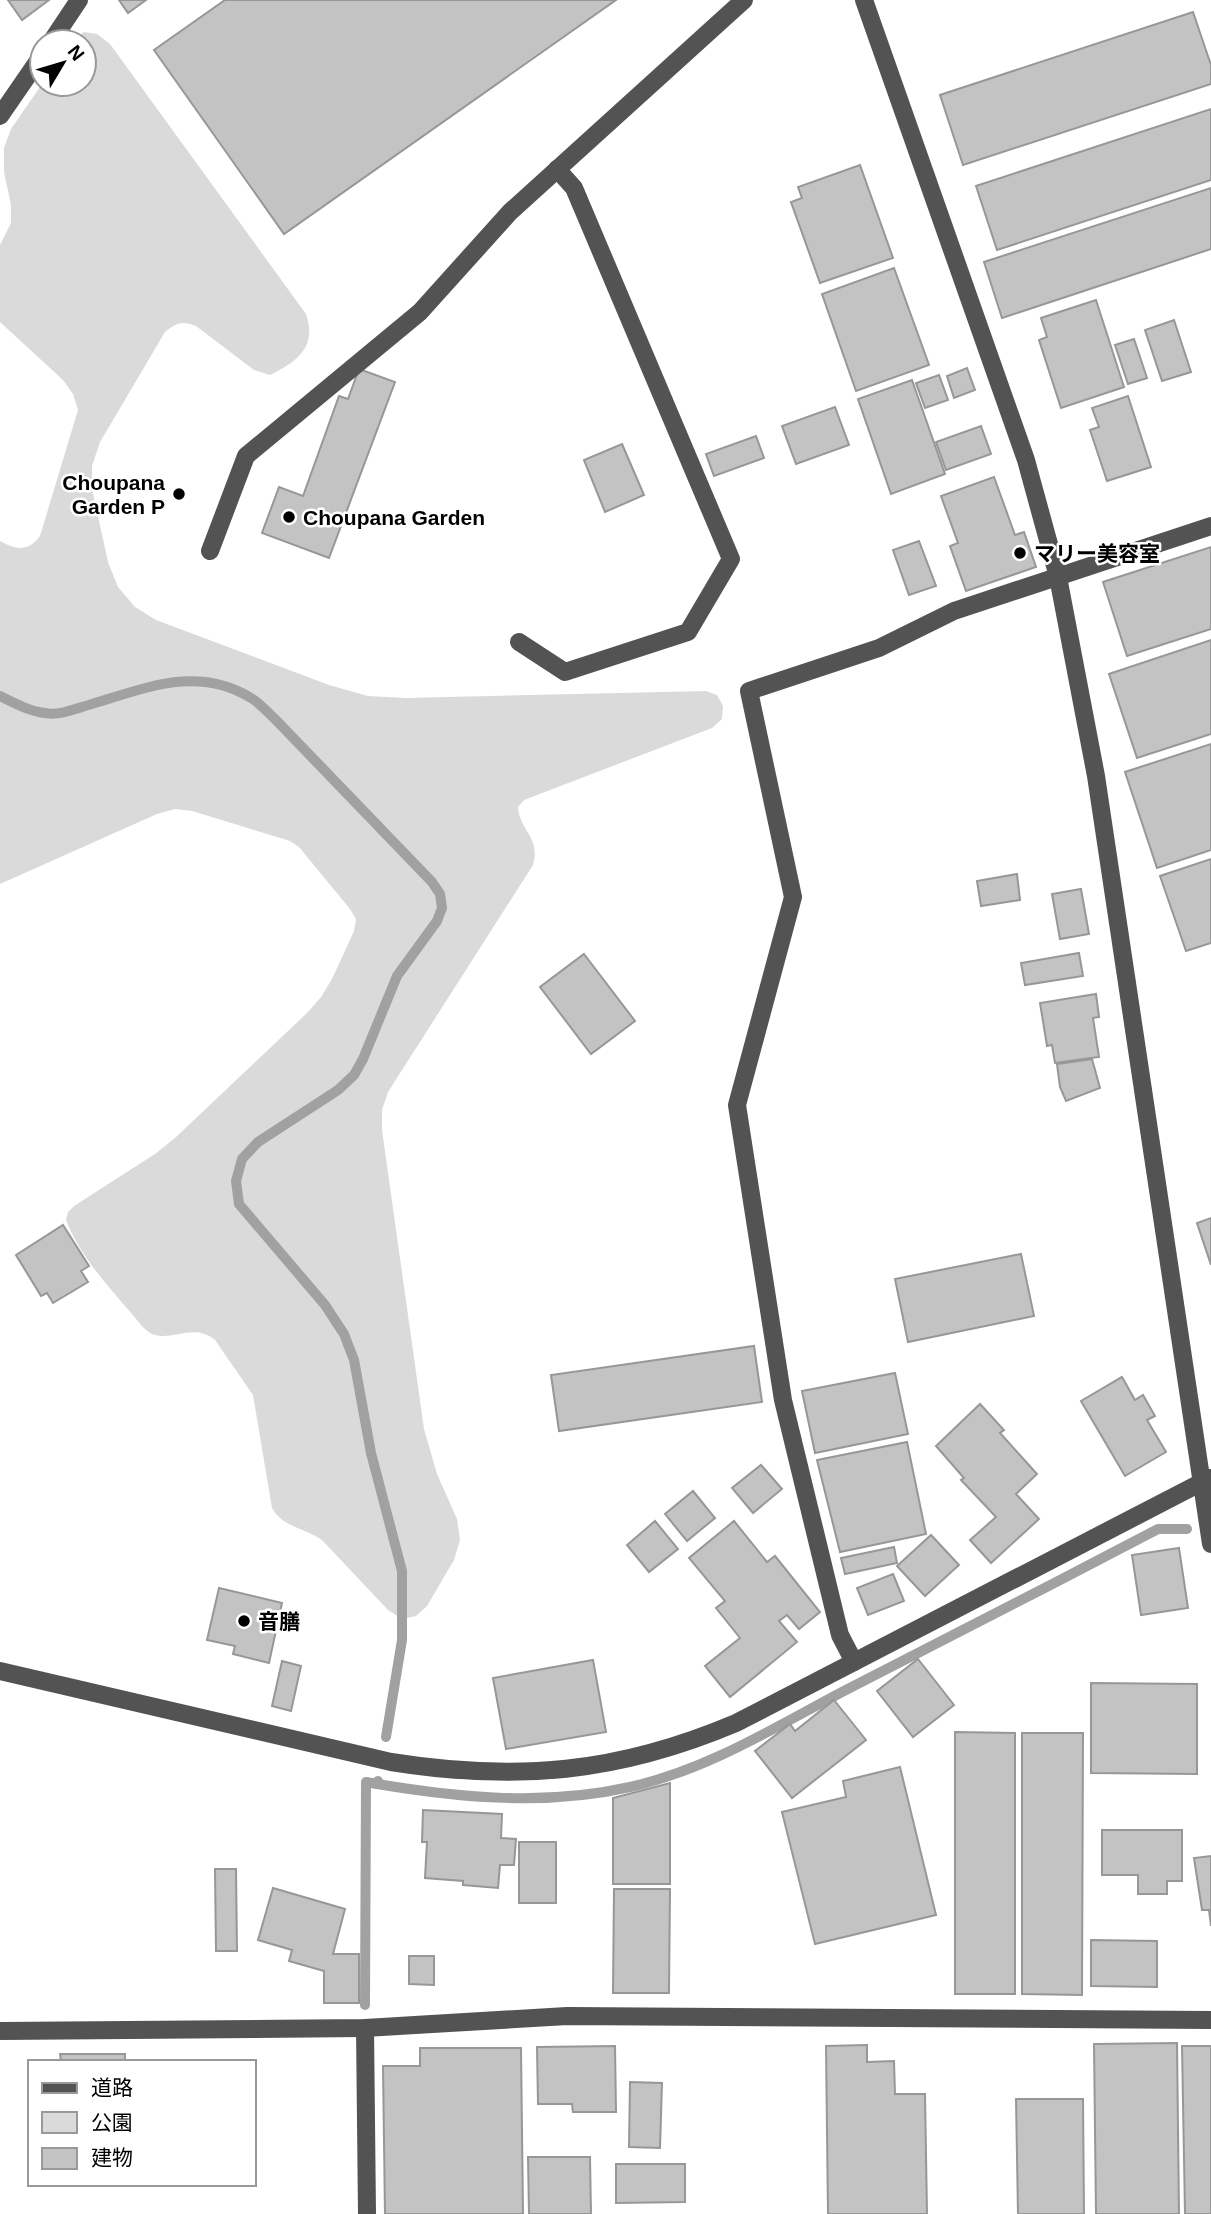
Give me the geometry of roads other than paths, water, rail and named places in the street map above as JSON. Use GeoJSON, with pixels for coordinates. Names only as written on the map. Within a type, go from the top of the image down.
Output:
{"type":"FeatureCollection","features":[{"type":"Feature","properties":{"kind":"street"},"geometry":{"type":"LineString","coordinates":[[60,28],[79,0]]}},
{"type":"Feature","properties":{"kind":"street"},"geometry":{"type":"LineString","coordinates":[[210,551],[246,456],[420,312],[510,212],[744,0]]}},
{"type":"Feature","properties":{"kind":"street"},"geometry":{"type":"LineString","coordinates":[[864,0],[1018,434],[1058,577],[1096,776],[1206,1480],[1211,1544]]}},
{"type":"Feature","properties":{"kind":"street"},"geometry":{"type":"LineString","coordinates":[[0,116],[28,75]]}},
{"type":"Feature","properties":{"kind":"street"},"geometry":{"type":"LineString","coordinates":[[519,642],[565,672],[688,632],[731,559],[574,188],[557,169]]}},
{"type":"Feature","properties":{"kind":"street"},"geometry":{"type":"LineString","coordinates":[[853,1662],[840,1635],[783,1400],[737,1105],[793,897],[749,691],[879,648],[954,611],[1211,526]]}},
{"type":"Feature","properties":{"kind":"street"},"geometry":{"type":"LineString","coordinates":[[0,1671],[391,1762],[430,1768],[508,1773],[586,1767],[663,1750],[736,1723],[1206,1480]]}},
{"type":"Feature","properties":{"kind":"street"},"geometry":{"type":"LineString","coordinates":[[0,2031],[365,2028],[567,2016],[1211,2020]]}},
{"type":"Feature","properties":{"kind":"street"},"geometry":{"type":"LineString","coordinates":[[365,2028],[367,2214]]}},
{"type":"Feature","properties":{"kind":"waterway"},"geometry":{"type":"LineString","coordinates":[[0,696],[27,709],[50,714],[172,683],[192,681],[231,688],[254,700],[275,719],[432,882],[440,894],[442,908],[437,921],[397,976],[354,1075],[338,1090],[258,1142],[242,1159],[236,1181],[239,1204],[325,1305],[344,1334],[354,1360],[371,1453],[402,1571],[402,1640],[386,1737]]}},
{"type":"Feature","properties":{"kind":"waterway"},"geometry":{"type":"LineString","coordinates":[[378,1781],[377,1784],[440,1793],[535,1798],[598,1793],[658,1780],[739,1747],[1158,1529],[1187,1529]]}},
{"type":"Feature","properties":{"kind":"waterway"},"geometry":{"type":"LineString","coordinates":[[365,2005],[366,1782],[377,1784]]}},
{"type":"Feature","properties":{"kind":"place","name":"Choupana Garden P"},"geometry":{"type":"Point","coordinates":[179,494]}},
{"type":"Feature","properties":{"kind":"place","name":"Choupana Garden"},"geometry":{"type":"Point","coordinates":[289,517]}},
{"type":"Feature","properties":{"kind":"place","name":"マリー美容室"},"geometry":{"type":"Point","coordinates":[1020,553]}},
{"type":"Feature","properties":{"kind":"place","name":"音膳"},"geometry":{"type":"Point","coordinates":[244,1621]}}]}
